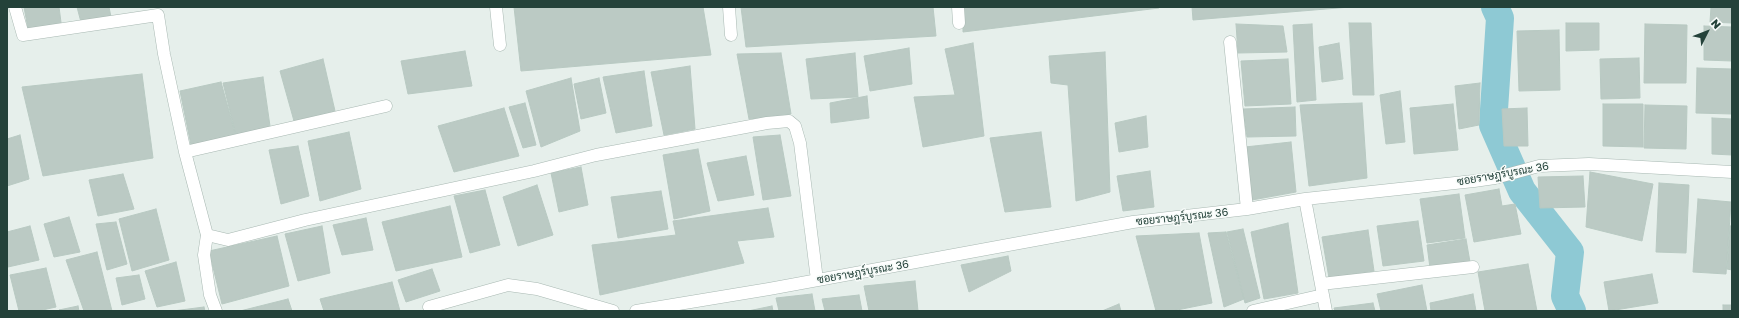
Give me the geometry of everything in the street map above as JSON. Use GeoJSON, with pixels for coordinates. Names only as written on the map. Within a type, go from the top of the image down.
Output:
{"type":"FeatureCollection","features":[{"type":"Feature","properties":{"kind":"street"},"geometry":{"type":"LineString","coordinates":[[16,7],[24,35],[158,15],[164,54],[185,152],[207,235],[204,255],[210,295],[216,311]]}},
{"type":"Feature","properties":{"kind":"street"},"geometry":{"type":"LineString","coordinates":[[496,7],[500,45]]}},
{"type":"Feature","properties":{"kind":"street"},"geometry":{"type":"LineString","coordinates":[[729,7],[731,35]]}},
{"type":"Feature","properties":{"kind":"street"},"geometry":{"type":"LineString","coordinates":[[958,7],[959,23]]}},
{"type":"Feature","properties":{"kind":"street"},"geometry":{"type":"LineString","coordinates":[[1230,42],[1247,209]]}},
{"type":"Feature","properties":{"kind":"street"},"geometry":{"type":"LineString","coordinates":[[185,152],[386,106]]}},
{"type":"Feature","properties":{"kind":"street"},"geometry":{"type":"LineString","coordinates":[[207,235],[228,240],[305,220],[534,171],[596,154],[768,123],[789,121],[795,126],[800,143],[817,280]]}},
{"type":"Feature","properties":{"kind":"street","name":"ซอยราษฎร์บูรณะ 36"},"geometry":{"type":"LineString","coordinates":[[636,311],[817,280],[1133,222],[1247,209],[1305,199],[1495,178],[1519,170],[1539,166],[1589,164],[1732,172]]}},
{"type":"Feature","properties":{"kind":"street"},"geometry":{"type":"LineString","coordinates":[[1305,199],[1326,311]]}},
{"type":"Feature","properties":{"kind":"street"},"geometry":{"type":"LineString","coordinates":[[1253,311],[1322,289],[1473,266]]}},
{"type":"Feature","properties":{"kind":"street"},"geometry":{"type":"LineString","coordinates":[[429,307],[508,285],[537,289],[613,311]]}},
{"type":"Feature","properties":{"kind":"building"},"geometry":{"type":"Polygon","coordinates":[[[24,7],[59,7],[62,30],[29,34],[24,7]]]}},
{"type":"Feature","properties":{"kind":"building"},"geometry":{"type":"Polygon","coordinates":[[[77,7],[109,7],[112,22],[82,26],[77,7]]]}},
{"type":"Feature","properties":{"kind":"building"},"geometry":{"type":"Polygon","coordinates":[[[514,7],[703,7],[711,55],[521,71],[514,7]]]}},
{"type":"Feature","properties":{"kind":"building"},"geometry":{"type":"Polygon","coordinates":[[[741,7],[933,7],[936,36],[746,47],[741,7]]]}},
{"type":"Feature","properties":{"kind":"building"},"geometry":{"type":"Polygon","coordinates":[[[963,7],[1159,7],[1159,8],[963,32],[963,7]]]}},
{"type":"Feature","properties":{"kind":"building"},"geometry":{"type":"Polygon","coordinates":[[[1192,7],[1350,7],[1193,20],[1192,7]]]}},
{"type":"Feature","properties":{"kind":"building"},"geometry":{"type":"Polygon","coordinates":[[[1711,7],[1732,7],[1732,23],[1710,22],[1711,7]]]}},
{"type":"Feature","properties":{"kind":"building"},"geometry":{"type":"Polygon","coordinates":[[[1349,23],[1371,23],[1374,95],[1353,95],[1349,23]]]}},
{"type":"Feature","properties":{"kind":"building"},"geometry":{"type":"Polygon","coordinates":[[[1566,23],[1599,23],[1599,50],[1566,51],[1566,23]]]}},
{"type":"Feature","properties":{"kind":"building"},"geometry":{"type":"Polygon","coordinates":[[[1236,24],[1283,26],[1287,52],[1238,53],[1236,24]]]}},
{"type":"Feature","properties":{"kind":"building"},"geometry":{"type":"Polygon","coordinates":[[[1312,24],[1316,100],[1297,102],[1293,25],[1312,24]]]}},
{"type":"Feature","properties":{"kind":"building"},"geometry":{"type":"Polygon","coordinates":[[[1645,24],[1687,25],[1686,83],[1644,83],[1645,24]]]}},
{"type":"Feature","properties":{"kind":"building"},"geometry":{"type":"Polygon","coordinates":[[[1704,26],[1732,27],[1732,61],[1704,60],[1704,26]]]}},
{"type":"Feature","properties":{"kind":"building"},"geometry":{"type":"Polygon","coordinates":[[[1559,30],[1560,90],[1519,91],[1517,31],[1559,30]]]}},
{"type":"Feature","properties":{"kind":"building"},"geometry":{"type":"Polygon","coordinates":[[[973,43],[984,136],[923,147],[914,97],[955,95],[945,49],[973,43]]]}},
{"type":"Feature","properties":{"kind":"building"},"geometry":{"type":"Polygon","coordinates":[[[1339,43],[1343,79],[1322,82],[1319,47],[1339,43]]]}},
{"type":"Feature","properties":{"kind":"building"},"geometry":{"type":"Polygon","coordinates":[[[909,48],[912,84],[870,91],[864,56],[909,48]]]}},
{"type":"Feature","properties":{"kind":"building"},"geometry":{"type":"Polygon","coordinates":[[[465,51],[472,86],[408,94],[401,61],[465,51]]]}},
{"type":"Feature","properties":{"kind":"building"},"geometry":{"type":"Polygon","coordinates":[[[1105,52],[1110,192],[1076,201],[1068,85],[1051,83],[1049,56],[1105,52]]]}},
{"type":"Feature","properties":{"kind":"building"},"geometry":{"type":"Polygon","coordinates":[[[781,53],[791,114],[749,119],[737,54],[781,53]]]}},
{"type":"Feature","properties":{"kind":"building"},"geometry":{"type":"Polygon","coordinates":[[[855,53],[858,97],[811,99],[806,59],[855,53]]]}},
{"type":"Feature","properties":{"kind":"building"},"geometry":{"type":"Polygon","coordinates":[[[1639,58],[1640,98],[1601,99],[1600,59],[1639,58]]]}},
{"type":"Feature","properties":{"kind":"building"},"geometry":{"type":"Polygon","coordinates":[[[323,59],[335,111],[294,121],[280,71],[323,59]]]}},
{"type":"Feature","properties":{"kind":"building"},"geometry":{"type":"Polygon","coordinates":[[[1288,59],[1291,104],[1245,106],[1241,61],[1288,59]]]}},
{"type":"Feature","properties":{"kind":"building"},"geometry":{"type":"Polygon","coordinates":[[[690,66],[695,129],[664,135],[651,72],[690,66]]]}},
{"type":"Feature","properties":{"kind":"building"},"geometry":{"type":"Polygon","coordinates":[[[1697,68],[1732,69],[1732,114],[1696,113],[1697,68]]]}},
{"type":"Feature","properties":{"kind":"building"},"geometry":{"type":"Polygon","coordinates":[[[644,71],[652,126],[616,133],[603,77],[644,71]]]}},
{"type":"Feature","properties":{"kind":"building"},"geometry":{"type":"Polygon","coordinates":[[[142,74],[153,158],[43,176],[22,87],[142,74]]]}},
{"type":"Feature","properties":{"kind":"building"},"geometry":{"type":"Polygon","coordinates":[[[263,77],[271,133],[237,140],[223,83],[263,77]]]}},
{"type":"Feature","properties":{"kind":"building"},"geometry":{"type":"Polygon","coordinates":[[[571,78],[580,131],[541,147],[526,91],[571,78]]]}},
{"type":"Feature","properties":{"kind":"building"},"geometry":{"type":"Polygon","coordinates":[[[599,78],[606,113],[581,119],[574,84],[599,78]]]}},
{"type":"Feature","properties":{"kind":"building"},"geometry":{"type":"Polygon","coordinates":[[[221,82],[237,140],[192,150],[180,91],[221,82]]]}},
{"type":"Feature","properties":{"kind":"building"},"geometry":{"type":"Polygon","coordinates":[[[1480,83],[1479,125],[1459,129],[1455,86],[1480,83]]]}},
{"type":"Feature","properties":{"kind":"building"},"geometry":{"type":"Polygon","coordinates":[[[1400,91],[1405,142],[1386,144],[1380,95],[1400,91]]]}},
{"type":"Feature","properties":{"kind":"building"},"geometry":{"type":"Polygon","coordinates":[[[867,96],[869,118],[831,123],[830,103],[867,96]]]}},
{"type":"Feature","properties":{"kind":"building"},"geometry":{"type":"Polygon","coordinates":[[[525,103],[536,145],[523,148],[509,107],[525,103]]]}},
{"type":"Feature","properties":{"kind":"building"},"geometry":{"type":"Polygon","coordinates":[[[1362,103],[1367,178],[1309,186],[1300,105],[1362,103]]]}},
{"type":"Feature","properties":{"kind":"building"},"geometry":{"type":"Polygon","coordinates":[[[1453,104],[1458,150],[1414,154],[1410,108],[1453,104]]]}},
{"type":"Feature","properties":{"kind":"building"},"geometry":{"type":"Polygon","coordinates":[[[1603,104],[1643,104],[1643,147],[1603,146],[1603,104]]]}},
{"type":"Feature","properties":{"kind":"building"},"geometry":{"type":"Polygon","coordinates":[[[1645,105],[1687,106],[1686,149],[1644,148],[1645,105]]]}},
{"type":"Feature","properties":{"kind":"building"},"geometry":{"type":"Polygon","coordinates":[[[1295,107],[1296,136],[1247,137],[1243,109],[1295,107]]]}},
{"type":"Feature","properties":{"kind":"building"},"geometry":{"type":"Polygon","coordinates":[[[504,108],[519,156],[454,172],[438,126],[504,108]]]}},
{"type":"Feature","properties":{"kind":"building"},"geometry":{"type":"Polygon","coordinates":[[[1527,108],[1528,146],[1504,146],[1502,109],[1527,108]]]}},
{"type":"Feature","properties":{"kind":"building"},"geometry":{"type":"Polygon","coordinates":[[[1146,116],[1148,147],[1119,152],[1115,123],[1146,116]]]}},
{"type":"Feature","properties":{"kind":"building"},"geometry":{"type":"Polygon","coordinates":[[[1712,118],[1732,119],[1732,155],[1712,154],[1712,118]]]}},
{"type":"Feature","properties":{"kind":"building"},"geometry":{"type":"Polygon","coordinates":[[[349,132],[361,189],[320,201],[308,141],[349,132]]]}},
{"type":"Feature","properties":{"kind":"building"},"geometry":{"type":"Polygon","coordinates":[[[1041,132],[1051,207],[1005,212],[990,138],[1041,132]]]}},
{"type":"Feature","properties":{"kind":"building"},"geometry":{"type":"Polygon","coordinates":[[[20,135],[29,179],[7,186],[7,139],[20,135]]]}},
{"type":"Feature","properties":{"kind":"building"},"geometry":{"type":"Polygon","coordinates":[[[780,135],[791,196],[763,200],[753,137],[780,135]]]}},
{"type":"Feature","properties":{"kind":"building"},"geometry":{"type":"Polygon","coordinates":[[[1291,142],[1296,192],[1252,200],[1245,147],[1291,142]]]}},
{"type":"Feature","properties":{"kind":"building"},"geometry":{"type":"Polygon","coordinates":[[[298,146],[309,196],[281,204],[269,150],[298,146]]]}},
{"type":"Feature","properties":{"kind":"building"},"geometry":{"type":"Polygon","coordinates":[[[698,149],[710,211],[674,219],[663,155],[698,149]]]}},
{"type":"Feature","properties":{"kind":"building"},"geometry":{"type":"Polygon","coordinates":[[[746,156],[754,195],[718,201],[707,163],[746,156]]]}},
{"type":"Feature","properties":{"kind":"building"},"geometry":{"type":"Polygon","coordinates":[[[581,167],[588,205],[559,212],[551,173],[581,167]]]}},
{"type":"Feature","properties":{"kind":"building"},"geometry":{"type":"Polygon","coordinates":[[[1150,171],[1154,207],[1123,211],[1117,176],[1150,171]]]}},
{"type":"Feature","properties":{"kind":"building"},"geometry":{"type":"Polygon","coordinates":[[[1590,172],[1653,184],[1642,241],[1586,227],[1590,172]]]}},
{"type":"Feature","properties":{"kind":"building"},"geometry":{"type":"Polygon","coordinates":[[[123,174],[134,209],[98,216],[89,180],[123,174]]]}},
{"type":"Feature","properties":{"kind":"building"},"geometry":{"type":"Polygon","coordinates":[[[1583,176],[1585,207],[1540,208],[1538,177],[1583,176]]]}},
{"type":"Feature","properties":{"kind":"building"},"geometry":{"type":"Polygon","coordinates":[[[1659,183],[1689,185],[1686,253],[1656,252],[1659,183]]]}},
{"type":"Feature","properties":{"kind":"building"},"geometry":{"type":"Polygon","coordinates":[[[537,185],[553,235],[518,246],[503,197],[537,185]]]}},
{"type":"Feature","properties":{"kind":"building"},"geometry":{"type":"Polygon","coordinates":[[[1499,189],[1502,206],[1515,204],[1521,234],[1474,242],[1465,195],[1499,189]]]}},
{"type":"Feature","properties":{"kind":"building"},"geometry":{"type":"Polygon","coordinates":[[[485,190],[500,245],[470,253],[454,196],[485,190]]]}},
{"type":"Feature","properties":{"kind":"building"},"geometry":{"type":"Polygon","coordinates":[[[661,191],[668,229],[618,238],[611,197],[661,191]]]}},
{"type":"Feature","properties":{"kind":"building"},"geometry":{"type":"Polygon","coordinates":[[[1459,194],[1465,238],[1427,243],[1420,199],[1459,194]]]}},
{"type":"Feature","properties":{"kind":"building"},"geometry":{"type":"Polygon","coordinates":[[[1698,199],[1731,202],[1726,274],[1693,272],[1698,199]]]}},
{"type":"Feature","properties":{"kind":"building"},"geometry":{"type":"Polygon","coordinates":[[[450,206],[462,257],[396,271],[382,222],[450,206]]]}},
{"type":"Feature","properties":{"kind":"building"},"geometry":{"type":"Polygon","coordinates":[[[768,208],[774,237],[737,241],[744,263],[600,295],[592,245],[676,235],[673,221],[768,208]]]}},
{"type":"Feature","properties":{"kind":"building"},"geometry":{"type":"Polygon","coordinates":[[[156,209],[169,260],[132,271],[119,219],[156,209]]]}},
{"type":"Feature","properties":{"kind":"building"},"geometry":{"type":"Polygon","coordinates":[[[69,217],[80,252],[54,257],[44,224],[69,217]]]}},
{"type":"Feature","properties":{"kind":"building"},"geometry":{"type":"Polygon","coordinates":[[[366,218],[373,250],[342,255],[333,225],[366,218]]]}},
{"type":"Feature","properties":{"kind":"building"},"geometry":{"type":"Polygon","coordinates":[[[1418,221],[1424,261],[1383,266],[1377,226],[1418,221]]]}},
{"type":"Feature","properties":{"kind":"building"},"geometry":{"type":"Polygon","coordinates":[[[116,222],[127,264],[107,270],[96,224],[116,222]]]}},
{"type":"Feature","properties":{"kind":"building"},"geometry":{"type":"Polygon","coordinates":[[[1288,223],[1298,293],[1264,299],[1251,232],[1288,223]]]}},
{"type":"Feature","properties":{"kind":"building"},"geometry":{"type":"Polygon","coordinates":[[[30,226],[39,260],[8,267],[7,232],[30,226]]]}},
{"type":"Feature","properties":{"kind":"building"},"geometry":{"type":"Polygon","coordinates":[[[322,226],[330,273],[298,281],[285,234],[322,226]]]}},
{"type":"Feature","properties":{"kind":"building"},"geometry":{"type":"Polygon","coordinates":[[[1730,226],[1732,226],[1732,270],[1727,269],[1730,226]]]}},
{"type":"Feature","properties":{"kind":"building"},"geometry":{"type":"Polygon","coordinates":[[[1243,229],[1260,298],[1245,303],[1227,232],[1243,229]]]}},
{"type":"Feature","properties":{"kind":"building"},"geometry":{"type":"Polygon","coordinates":[[[1368,230],[1374,271],[1329,278],[1322,237],[1368,230]]]}},
{"type":"Feature","properties":{"kind":"building"},"geometry":{"type":"Polygon","coordinates":[[[1226,232],[1244,299],[1224,307],[1208,233],[1226,232]]]}},
{"type":"Feature","properties":{"kind":"building"},"geometry":{"type":"Polygon","coordinates":[[[1199,233],[1212,303],[1172,311],[1156,311],[1136,236],[1199,233]]]}},
{"type":"Feature","properties":{"kind":"building"},"geometry":{"type":"Polygon","coordinates":[[[277,236],[289,286],[222,304],[209,251],[277,236]]]}},
{"type":"Feature","properties":{"kind":"building"},"geometry":{"type":"Polygon","coordinates":[[[1466,239],[1470,262],[1430,268],[1427,245],[1466,239]]]}},
{"type":"Feature","properties":{"kind":"building"},"geometry":{"type":"Polygon","coordinates":[[[97,252],[112,311],[84,311],[66,260],[97,252]]]}},
{"type":"Feature","properties":{"kind":"building"},"geometry":{"type":"Polygon","coordinates":[[[1008,256],[1011,271],[969,292],[961,265],[1008,256]]]}},
{"type":"Feature","properties":{"kind":"building"},"geometry":{"type":"Polygon","coordinates":[[[176,262],[185,301],[157,307],[145,271],[176,262]]]}},
{"type":"Feature","properties":{"kind":"building"},"geometry":{"type":"Polygon","coordinates":[[[1528,264],[1537,311],[1485,311],[1478,272],[1528,264]]]}},
{"type":"Feature","properties":{"kind":"building"},"geometry":{"type":"Polygon","coordinates":[[[46,268],[56,307],[38,311],[19,311],[10,275],[46,268]]]}},
{"type":"Feature","properties":{"kind":"building"},"geometry":{"type":"Polygon","coordinates":[[[432,269],[440,291],[406,302],[398,280],[432,269]]]}},
{"type":"Feature","properties":{"kind":"building"},"geometry":{"type":"Polygon","coordinates":[[[1652,274],[1658,303],[1609,311],[1604,282],[1652,274]]]}},
{"type":"Feature","properties":{"kind":"building"},"geometry":{"type":"Polygon","coordinates":[[[139,275],[145,299],[122,305],[116,278],[139,275]]]}},
{"type":"Feature","properties":{"kind":"building"},"geometry":{"type":"Polygon","coordinates":[[[915,281],[918,311],[869,311],[864,286],[915,281]]]}},
{"type":"Feature","properties":{"kind":"building"},"geometry":{"type":"Polygon","coordinates":[[[392,282],[400,311],[324,311],[320,299],[392,282]]]}},
{"type":"Feature","properties":{"kind":"building"},"geometry":{"type":"Polygon","coordinates":[[[1422,285],[1427,311],[1381,311],[1377,294],[1422,285]]]}},
{"type":"Feature","properties":{"kind":"building"},"geometry":{"type":"Polygon","coordinates":[[[812,294],[815,311],[779,311],[776,298],[812,294]]]}},
{"type":"Feature","properties":{"kind":"building"},"geometry":{"type":"Polygon","coordinates":[[[1473,294],[1476,311],[1431,311],[1430,303],[1473,294]]]}},
{"type":"Feature","properties":{"kind":"building"},"geometry":{"type":"Polygon","coordinates":[[[859,295],[862,311],[825,311],[822,299],[859,295]]]}},
{"type":"Feature","properties":{"kind":"building"},"geometry":{"type":"Polygon","coordinates":[[[288,299],[292,311],[240,311],[288,299]]]}},
{"type":"Feature","properties":{"kind":"building"},"geometry":{"type":"Polygon","coordinates":[[[1373,303],[1375,311],[1335,311],[1334,308],[1373,303]]]}},
{"type":"Feature","properties":{"kind":"building"},"geometry":{"type":"Polygon","coordinates":[[[1119,304],[1121,311],[1102,311],[1119,304]]]}},
{"type":"Feature","properties":{"kind":"building"},"geometry":{"type":"Polygon","coordinates":[[[1723,305],[1732,305],[1732,311],[1723,311],[1723,305]]]}},
{"type":"Feature","properties":{"kind":"building"},"geometry":{"type":"Polygon","coordinates":[[[78,306],[79,311],[59,310],[78,306]]]}},
{"type":"Feature","properties":{"kind":"building"},"geometry":{"type":"Polygon","coordinates":[[[772,306],[773,311],[748,311],[772,306]]]}},
{"type":"Feature","properties":{"kind":"building"},"geometry":{"type":"Polygon","coordinates":[[[204,307],[205,311],[173,311],[204,307]]]}},
{"type":"Feature","properties":{"kind":"waterway"},"geometry":{"type":"LineString","coordinates":[[1495,7],[1500,18],[1493,125],[1522,191],[1570,252],[1565,296],[1572,311]]}}]}
